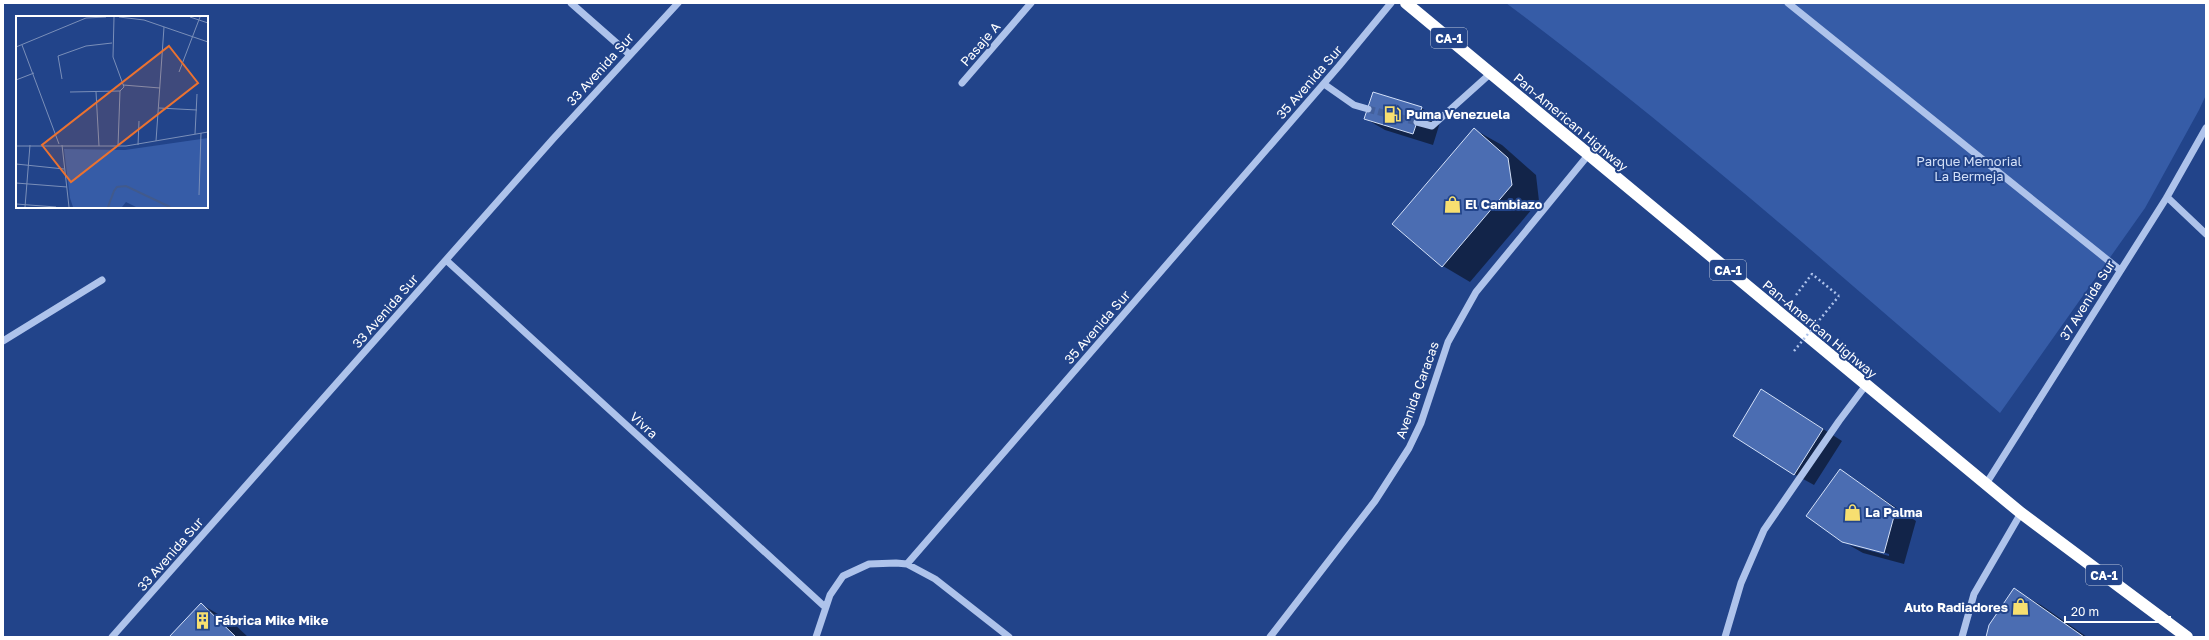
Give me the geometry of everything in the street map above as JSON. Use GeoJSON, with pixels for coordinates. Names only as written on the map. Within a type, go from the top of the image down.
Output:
{"type":"FeatureCollection","features":[{"type":"Feature","properties":{"kind":"highway","name":"Pan-American Highway"},"geometry":{"type":"LineString","coordinates":[[1406,3],[2021,513],[2187,637]]}},
{"type":"Feature","properties":{"kind":"street"},"geometry":{"type":"LineString","coordinates":[[571,3],[629,54]]}},
{"type":"Feature","properties":{"kind":"street","name":"33 Avenida Sur"},"geometry":{"type":"LineString","coordinates":[[112,637],[629,54],[678,3]]}},
{"type":"Feature","properties":{"kind":"street","name":"Pasaje A"},"geometry":{"type":"LineString","coordinates":[[962,83],[1031,3]]}},
{"type":"Feature","properties":{"kind":"street","name":"35 Avenida Sur"},"geometry":{"type":"LineString","coordinates":[[907,564],[1324,84],[1391,3]]}},
{"type":"Feature","properties":{"kind":"street"},"geometry":{"type":"LineString","coordinates":[[1788,3],[2120,270]]}},
{"type":"Feature","properties":{"kind":"street"},"geometry":{"type":"LineString","coordinates":[[1417,122],[1432,126],[1491,73]]}},
{"type":"Feature","properties":{"kind":"street"},"geometry":{"type":"LineString","coordinates":[[1324,84],[1354,105],[1368,108]]}},
{"type":"Feature","properties":{"kind":"street","name":"37 Avenida Sur"},"geometry":{"type":"LineString","coordinates":[[1986,484],[2167,197],[2206,128]]}},
{"type":"Feature","properties":{"kind":"street","name":"Avenida Caracas"},"geometry":{"type":"LineString","coordinates":[[1270,637],[1375,500],[1405,454],[1421,423],[1448,342],[1476,292],[1589,154]]}},
{"type":"Feature","properties":{"kind":"street"},"geometry":{"type":"LineString","coordinates":[[2167,197],[2206,234]]}},
{"type":"Feature","properties":{"kind":"street","name":"Vivra"},"geometry":{"type":"LineString","coordinates":[[446,260],[826,607]]}},
{"type":"Feature","properties":{"kind":"street"},"geometry":{"type":"LineString","coordinates":[[3,341],[102,280]]}},
{"type":"Feature","properties":{"kind":"street"},"geometry":{"type":"LineString","coordinates":[[1726,637],[1741,583],[1764,530],[1866,385]]}},
{"type":"Feature","properties":{"kind":"street"},"geometry":{"type":"LineString","coordinates":[[1962,637],[1974,594],[2021,513]]}},
{"type":"Feature","properties":{"kind":"street"},"geometry":{"type":"LineString","coordinates":[[816,637],[826,607],[838,580],[852,571],[869,564],[907,564],[935,579],[1009,637]]}},
{"type":"Feature","properties":{"kind":"path"},"geometry":{"type":"LineString","coordinates":[[1794,351],[1839,296],[1812,274]]}},
{"type":"Feature","properties":{"kind":"green space","name":"Parque Memorial La Bermeja"},"geometry":{"type":"Polygon","coordinates":[[[1506,3],[2206,3],[2206,95],[2145,208],[2000,413],[1695,152],[1633,101],[1506,3]]]}},
{"type":"Feature","properties":{"kind":"building","name":"Puma Venezuela"},"geometry":{"type":"Polygon","coordinates":[[[1373,92],[1422,107],[1413,134],[1364,119],[1373,92]]]}},
{"type":"Feature","properties":{"kind":"building","name":"El Cambiazo"},"geometry":{"type":"Polygon","coordinates":[[[1474,128],[1508,158],[1512,185],[1442,267],[1392,224],[1474,128]]]}},
{"type":"Feature","properties":{"kind":"building"},"geometry":{"type":"Polygon","coordinates":[[[1761,389],[1823,429],[1794,475],[1733,436],[1761,389]]]}},
{"type":"Feature","properties":{"kind":"building","name":"La Palma"},"geometry":{"type":"Polygon","coordinates":[[[1840,469],[1896,509],[1884,553],[1842,542],[1806,516],[1840,469]]]}},
{"type":"Feature","properties":{"kind":"building","name":"Auto Radiadores"},"geometry":{"type":"Polygon","coordinates":[[[2014,588],[2084,637],[1986,637],[1989,625],[2014,588]]]}},
{"type":"Feature","properties":{"kind":"building","name":"Fábrica Mike Mike"},"geometry":{"type":"Polygon","coordinates":[[[201,603],[236,637],[169,637],[201,603]]]}},
{"type":"Feature","properties":{"kind":"tunnel"},"geometry":{"type":"LineString","coordinates":[[1368,109],[1417,122]]}},
{"type":"Feature","properties":{"kind":"place","name":"Puma Venezuela"},"geometry":{"type":"Point","coordinates":[1393,114]}},
{"type":"Feature","properties":{"kind":"place","name":"El Cambiazo"},"geometry":{"type":"Point","coordinates":[1452,204]}},
{"type":"Feature","properties":{"kind":"place","name":"La Palma"},"geometry":{"type":"Point","coordinates":[1852,512]}},
{"type":"Feature","properties":{"kind":"place","name":"Auto Radiadores"},"geometry":{"type":"Point","coordinates":[2021,607]}},
{"type":"Feature","properties":{"kind":"place","name":"Fábrica Mike Mike"},"geometry":{"type":"Point","coordinates":[202,620]}}]}
